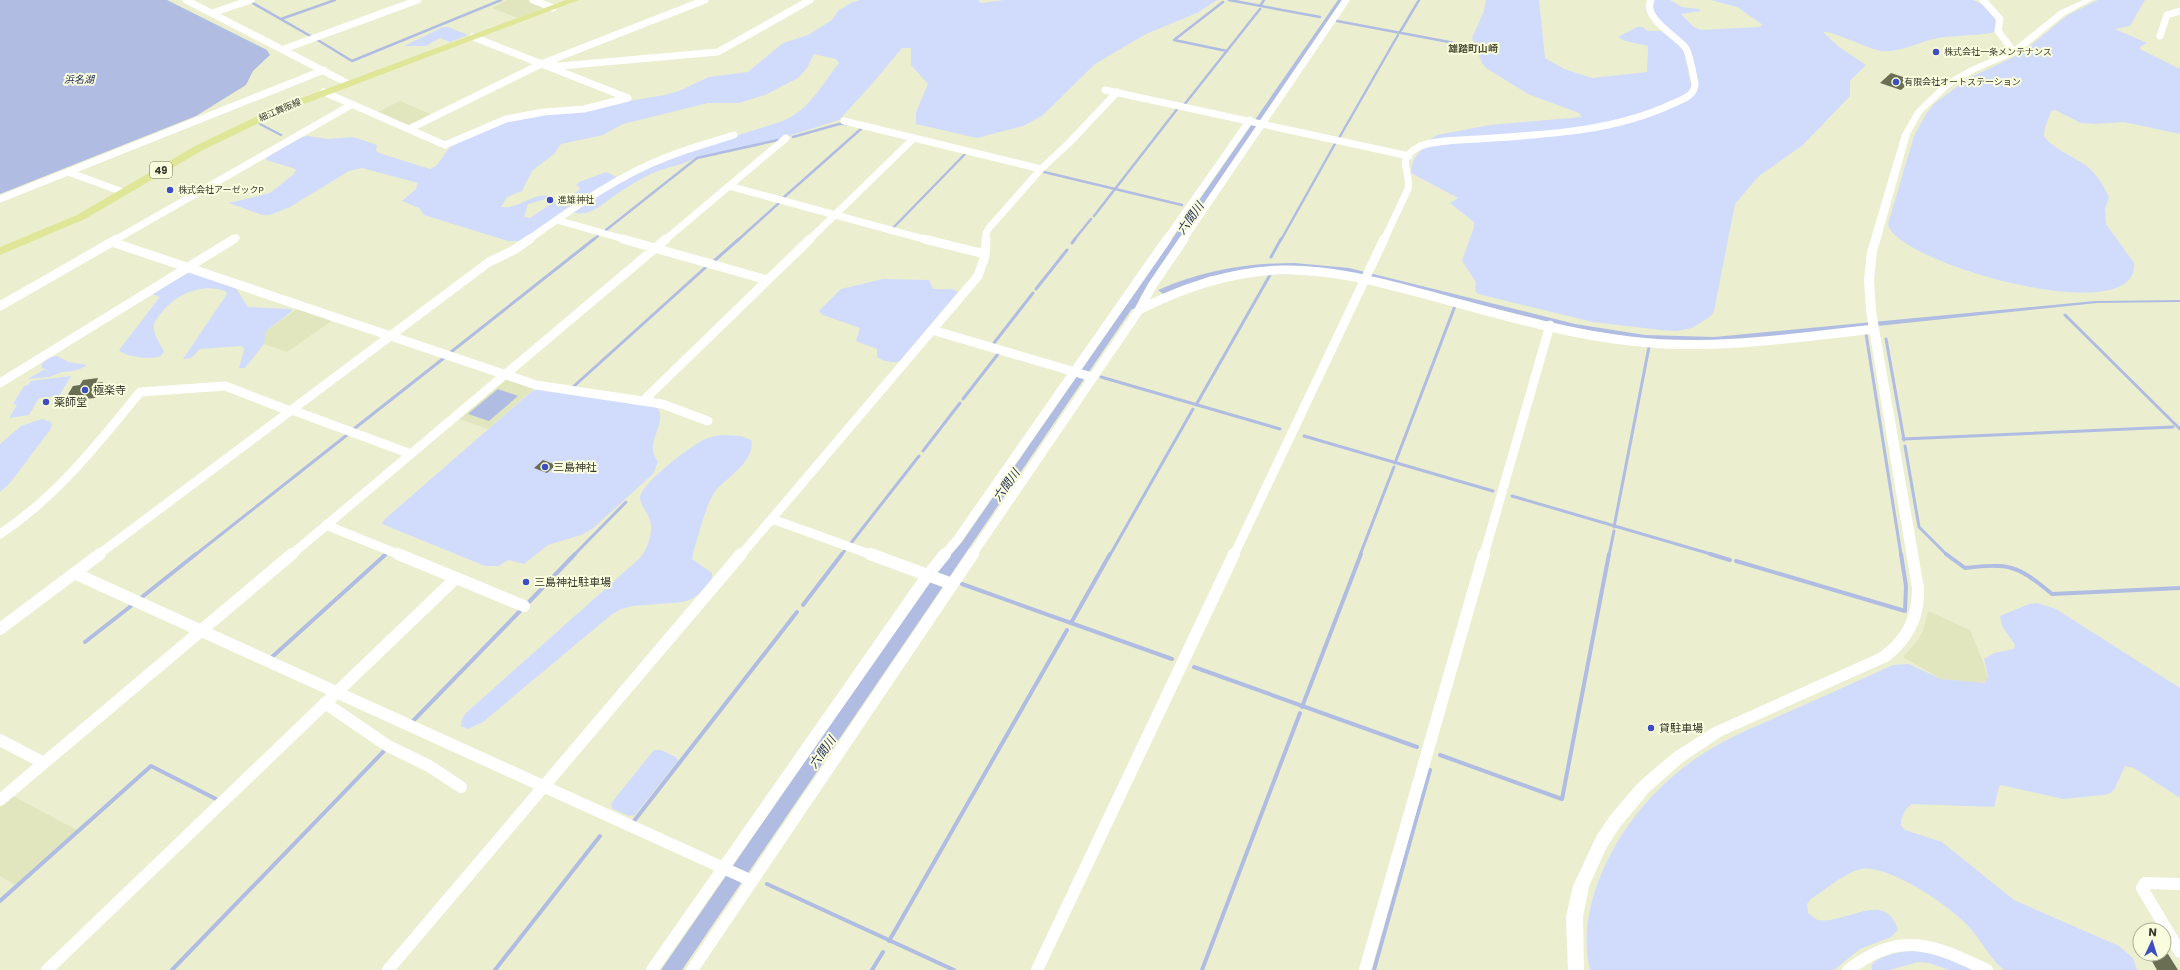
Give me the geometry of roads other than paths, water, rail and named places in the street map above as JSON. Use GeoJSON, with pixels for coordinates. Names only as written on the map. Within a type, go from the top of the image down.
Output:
{"type":"FeatureCollection","features":[{"type":"Feature","properties":{"kind":"main road","name":"細江舞阪線"},"geometry":{"type":"LineString","coordinates":[[0,251],[81,216],[214,140],[260,118],[347,83],[574,0]]}},
{"type":"Feature","properties":{"kind":"street"},"geometry":{"type":"LineString","coordinates":[[186,0],[284,49],[347,83]]}},
{"type":"Feature","properties":{"kind":"street"},"geometry":{"type":"LineString","coordinates":[[212,13],[251,0]]}},
{"type":"Feature","properties":{"kind":"street"},"geometry":{"type":"LineString","coordinates":[[284,49],[418,0]]}},
{"type":"Feature","properties":{"kind":"street"},"geometry":{"type":"LineString","coordinates":[[533,0],[553,8]]}},
{"type":"Feature","properties":{"kind":"street"},"geometry":{"type":"LineString","coordinates":[[685,0],[694,4]]}},
{"type":"Feature","properties":{"kind":"street"},"geometry":{"type":"LineString","coordinates":[[408,129],[541,64],[705,0]]}},
{"type":"Feature","properties":{"kind":"street"},"geometry":{"type":"LineString","coordinates":[[541,64],[560,66],[713,53],[773,22],[810,0]]}},
{"type":"Feature","properties":{"kind":"street"},"geometry":{"type":"LineString","coordinates":[[652,970],[725,869],[1075,372],[1254,122],[1346,0]]}},
{"type":"Feature","properties":{"kind":"street"},"geometry":{"type":"LineString","coordinates":[[1036,970],[1408,189],[1409,180],[1405,167],[1409,156],[1417,147],[1424,145],[1561,133],[1604,126],[1642,115],[1691,95],[1695,89],[1695,83],[1686,48],[1662,28],[1650,10],[1649,4],[1651,0]]}},
{"type":"Feature","properties":{"kind":"street"},"geometry":{"type":"LineString","coordinates":[[1983,0],[1997,15],[2000,22],[1998,31],[2014,52]]}},
{"type":"Feature","properties":{"kind":"street"},"geometry":{"type":"LineString","coordinates":[[1576,970],[1574,916],[1582,882],[1598,849],[1615,821],[1650,778],[1671,761],[1717,732],[1884,657],[1901,643],[1912,626],[1918,608],[1918,588],[1873,325],[1870,280],[1872,252],[1906,134],[1912,122],[1928,102],[1948,84],[1974,69],[2014,52],[2062,14],[2089,0]]}},
{"type":"Feature","properties":{"kind":"street"},"geometry":{"type":"LineString","coordinates":[[2160,36],[2167,15],[2180,11]]}},
{"type":"Feature","properties":{"kind":"street"},"geometry":{"type":"LineString","coordinates":[[324,92],[445,145],[506,119],[544,112],[584,109],[628,98],[473,37]]}},
{"type":"Feature","properties":{"kind":"street"},"geometry":{"type":"LineString","coordinates":[[0,200],[324,70]]}},
{"type":"Feature","properties":{"kind":"street"},"geometry":{"type":"LineString","coordinates":[[1105,90],[1409,156]]}},
{"type":"Feature","properties":{"kind":"street"},"geometry":{"type":"LineString","coordinates":[[388,970],[978,276],[984,254],[986,233],[1042,169],[1069,143],[1117,92]]}},
{"type":"Feature","properties":{"kind":"street"},"geometry":{"type":"LineString","coordinates":[[0,306],[351,105]]}},
{"type":"Feature","properties":{"kind":"street"},"geometry":{"type":"LineString","coordinates":[[844,121],[1042,169]]}},
{"type":"Feature","properties":{"kind":"street"},"geometry":{"type":"LineString","coordinates":[[1139,310],[1152,286],[1254,122]]}},
{"type":"Feature","properties":{"kind":"street"},"geometry":{"type":"LineString","coordinates":[[0,629],[484,266],[514,250],[593,195],[654,162],[734,135]]}},
{"type":"Feature","properties":{"kind":"street"},"geometry":{"type":"LineString","coordinates":[[0,800],[786,138]]}},
{"type":"Feature","properties":{"kind":"street"},"geometry":{"type":"LineString","coordinates":[[643,401],[914,138]]}},
{"type":"Feature","properties":{"kind":"street"},"geometry":{"type":"LineString","coordinates":[[68,172],[123,192]]}},
{"type":"Feature","properties":{"kind":"street"},"geometry":{"type":"LineString","coordinates":[[729,186],[979,254],[984,254]]}},
{"type":"Feature","properties":{"kind":"street"},"geometry":{"type":"LineString","coordinates":[[557,220],[767,280]]}},
{"type":"Feature","properties":{"kind":"street"},"geometry":{"type":"LineString","coordinates":[[0,383],[236,238]]}},
{"type":"Feature","properties":{"kind":"street"},"geometry":{"type":"LineString","coordinates":[[112,242],[536,385],[662,404],[708,421]]}},
{"type":"Feature","properties":{"kind":"street"},"geometry":{"type":"LineString","coordinates":[[692,970],[749,880],[950,583],[1091,376],[1136,312],[1139,310],[1170,294],[1198,283],[1245,273],[1279,270],[1313,271],[1366,277],[1550,325],[1623,340],[1684,346],[1737,344],[1873,325]]}},
{"type":"Feature","properties":{"kind":"street"},"geometry":{"type":"LineString","coordinates":[[1365,970],[1550,325]]}},
{"type":"Feature","properties":{"kind":"street"},"geometry":{"type":"LineString","coordinates":[[932,330],[1091,376]]}},
{"type":"Feature","properties":{"kind":"street"},"geometry":{"type":"LineString","coordinates":[[0,534],[34,510],[47,498],[107,432],[140,392],[224,386],[411,454]]}},
{"type":"Feature","properties":{"kind":"street"},"geometry":{"type":"LineString","coordinates":[[772,519],[950,583]]}},
{"type":"Feature","properties":{"kind":"street"},"geometry":{"type":"LineString","coordinates":[[326,525],[524,606]]}},
{"type":"Feature","properties":{"kind":"street"},"geometry":{"type":"LineString","coordinates":[[74,573],[749,880]]}},
{"type":"Feature","properties":{"kind":"street"},"geometry":{"type":"LineString","coordinates":[[47,970],[456,578]]}},
{"type":"Feature","properties":{"kind":"street"},"geometry":{"type":"LineString","coordinates":[[325,703],[388,746],[429,766],[461,787]]}},
{"type":"Feature","properties":{"kind":"street"},"geometry":{"type":"LineString","coordinates":[[0,740],[44,763]]}},
{"type":"Feature","properties":{"kind":"street"},"geometry":{"type":"LineString","coordinates":[[2180,884],[2145,883],[2142,888],[2180,952]]}},
{"type":"Feature","properties":{"kind":"street"},"geometry":{"type":"LineString","coordinates":[[1848,970],[1866,956],[1880,950],[1908,943],[1938,948],[1987,970]]}},
{"type":"Feature","properties":{"kind":"water","name":"浜名湖"},"geometry":{"type":"Polygon","coordinates":[[[0,0],[167,0],[267,50],[270,55],[253,71],[246,85],[196,116],[0,194],[0,0]]]}},
{"type":"Feature","properties":{"kind":"water","name":"六間川"},"geometry":{"type":"Polygon","coordinates":[[[1338,0],[1343,0],[1141,296],[1137,307],[1131,310],[682,970],[661,970],[933,576],[962,542],[1338,0]]]}},
{"type":"Feature","properties":{"kind":"water"},"geometry":{"type":"Polygon","coordinates":[[[1277,263],[1295,263],[1349,268],[1575,324],[1645,335],[1714,337],[2095,301],[2180,300],[2180,302],[2097,303],[1734,341],[1647,340],[1574,328],[1348,273],[1211,276],[1163,294],[1158,290],[1175,283],[1225,269],[1277,263]]]}},
{"type":"Feature","properties":{"kind":"water"},"geometry":{"type":"Polygon","coordinates":[[[498,389],[518,396],[489,421],[468,414],[498,389]]]}},
{"type":"Feature","properties":{"kind":"waterway"},"geometry":{"type":"LineString","coordinates":[[281,19],[335,0]]}},
{"type":"Feature","properties":{"kind":"waterway"},"geometry":{"type":"LineString","coordinates":[[316,39],[352,61],[501,0]]}},
{"type":"Feature","properties":{"kind":"waterway"},"geometry":{"type":"LineString","coordinates":[[1229,0],[1260,6]]}},
{"type":"Feature","properties":{"kind":"waterway"},"geometry":{"type":"LineString","coordinates":[[1260,6],[1264,0]]}},
{"type":"Feature","properties":{"kind":"waterway"},"geometry":{"type":"LineString","coordinates":[[1400,32],[1419,0]]}},
{"type":"Feature","properties":{"kind":"waterway"},"geometry":{"type":"LineString","coordinates":[[251,2],[312,37]]}},
{"type":"Feature","properties":{"kind":"waterway"},"geometry":{"type":"LineString","coordinates":[[1223,2],[1174,40],[1227,51]]}},
{"type":"Feature","properties":{"kind":"waterway"},"geometry":{"type":"LineString","coordinates":[[1260,6],[1320,17]]}},
{"type":"Feature","properties":{"kind":"waterway"},"geometry":{"type":"LineString","coordinates":[[1227,51],[1260,9]]}},
{"type":"Feature","properties":{"kind":"waterway"},"geometry":{"type":"LineString","coordinates":[[1337,21],[1460,44]]}},
{"type":"Feature","properties":{"kind":"waterway"},"geometry":{"type":"LineString","coordinates":[[1339,138],[1398,35]]}},
{"type":"Feature","properties":{"kind":"waterway"},"geometry":{"type":"LineString","coordinates":[[1184,105],[1227,51]]}},
{"type":"Feature","properties":{"kind":"waterway"},"geometry":{"type":"LineString","coordinates":[[1115,189],[1178,108]]}},
{"type":"Feature","properties":{"kind":"waterway"},"geometry":{"type":"LineString","coordinates":[[260,124],[281,135]]}},
{"type":"Feature","properties":{"kind":"waterway"},"geometry":{"type":"LineString","coordinates":[[793,137],[839,124],[847,124]]}},
{"type":"Feature","properties":{"kind":"waterway"},"geometry":{"type":"LineString","coordinates":[[783,198],[862,128]]}},
{"type":"Feature","properties":{"kind":"waterway"},"geometry":{"type":"LineString","coordinates":[[606,230],[697,158],[778,140]]}},
{"type":"Feature","properties":{"kind":"waterway"},"geometry":{"type":"LineString","coordinates":[[1281,240],[1336,142]]}},
{"type":"Feature","properties":{"kind":"waterway"},"geometry":{"type":"LineString","coordinates":[[893,228],[966,153]]}},
{"type":"Feature","properties":{"kind":"waterway"},"geometry":{"type":"LineString","coordinates":[[1044,172],[1115,189]]}},
{"type":"Feature","properties":{"kind":"waterway"},"geometry":{"type":"LineString","coordinates":[[1094,216],[1115,189]]}},
{"type":"Feature","properties":{"kind":"waterway"},"geometry":{"type":"LineString","coordinates":[[1115,189],[1182,205]]}},
{"type":"Feature","properties":{"kind":"waterway"},"geometry":{"type":"LineString","coordinates":[[738,240],[779,203]]}},
{"type":"Feature","properties":{"kind":"waterway"},"geometry":{"type":"LineString","coordinates":[[1074,240],[1091,219]]}},
{"type":"Feature","properties":{"kind":"waterway"},"geometry":{"type":"LineString","coordinates":[[593,240],[598,236]]}},
{"type":"Feature","properties":{"kind":"waterway"},"geometry":{"type":"LineString","coordinates":[[451,352],[594,239]]}},
{"type":"Feature","properties":{"kind":"waterway"},"geometry":{"type":"LineString","coordinates":[[714,261],[739,239]]}},
{"type":"Feature","properties":{"kind":"waterway"},"geometry":{"type":"LineString","coordinates":[[1072,243],[1075,239]]}},
{"type":"Feature","properties":{"kind":"waterway"},"geometry":{"type":"LineString","coordinates":[[1271,257],[1281,239]]}},
{"type":"Feature","properties":{"kind":"waterway"},"geometry":{"type":"LineString","coordinates":[[1036,289],[1067,250]]}},
{"type":"Feature","properties":{"kind":"waterway"},"geometry":{"type":"LineString","coordinates":[[573,387],[706,267]]}},
{"type":"Feature","properties":{"kind":"waterway"},"geometry":{"type":"LineString","coordinates":[[1196,405],[1270,275]]}},
{"type":"Feature","properties":{"kind":"waterway"},"geometry":{"type":"LineString","coordinates":[[994,343],[1033,293]]}},
{"type":"Feature","properties":{"kind":"waterway"},"geometry":{"type":"LineString","coordinates":[[1395,463],[1455,306]]}},
{"type":"Feature","properties":{"kind":"waterway"},"geometry":{"type":"LineString","coordinates":[[2065,315],[2180,429]]}},
{"type":"Feature","properties":{"kind":"waterway"},"geometry":{"type":"LineString","coordinates":[[1866,334],[1901,555]]}},
{"type":"Feature","properties":{"kind":"waterway"},"geometry":{"type":"LineString","coordinates":[[1886,339],[1904,439]]}},
{"type":"Feature","properties":{"kind":"waterway"},"geometry":{"type":"LineString","coordinates":[[1614,526],[1649,347]]}},
{"type":"Feature","properties":{"kind":"waterway"},"geometry":{"type":"LineString","coordinates":[[963,399],[998,354]]}},
{"type":"Feature","properties":{"kind":"waterway"},"geometry":{"type":"LineString","coordinates":[[355,428],[444,358]]}},
{"type":"Feature","properties":{"kind":"waterway"},"geometry":{"type":"LineString","coordinates":[[1101,377],[1196,405]]}},
{"type":"Feature","properties":{"kind":"waterway"},"geometry":{"type":"LineString","coordinates":[[923,451],[960,403]]}},
{"type":"Feature","properties":{"kind":"waterway"},"geometry":{"type":"LineString","coordinates":[[1196,405],[1280,429]]}},
{"type":"Feature","properties":{"kind":"waterway"},"geometry":{"type":"LineString","coordinates":[[1110,555],[1193,409]]}},
{"type":"Feature","properties":{"kind":"waterway"},"geometry":{"type":"LineString","coordinates":[[1904,439],[2173,427]]}},
{"type":"Feature","properties":{"kind":"waterway"},"geometry":{"type":"LineString","coordinates":[[195,555],[347,435]]}},
{"type":"Feature","properties":{"kind":"waterway"},"geometry":{"type":"LineString","coordinates":[[1304,436],[1395,463]]}},
{"type":"Feature","properties":{"kind":"waterway"},"geometry":{"type":"LineString","coordinates":[[1905,446],[1919,527],[1946,554]]}},
{"type":"Feature","properties":{"kind":"waterway"},"geometry":{"type":"LineString","coordinates":[[851,543],[919,456]]}},
{"type":"Feature","properties":{"kind":"waterway"},"geometry":{"type":"LineString","coordinates":[[1395,463],[1493,491]]}},
{"type":"Feature","properties":{"kind":"waterway"},"geometry":{"type":"LineString","coordinates":[[1360,555],[1394,467]]}},
{"type":"Feature","properties":{"kind":"waterway"},"geometry":{"type":"LineString","coordinates":[[1512,496],[1614,526]]}},
{"type":"Feature","properties":{"kind":"waterway"},"geometry":{"type":"LineString","coordinates":[[574,555],[626,502]]}},
{"type":"Feature","properties":{"kind":"waterway"},"geometry":{"type":"LineString","coordinates":[[1614,526],[1714,555]]}},
{"type":"Feature","properties":{"kind":"waterway"},"geometry":{"type":"LineString","coordinates":[[1609,555],[1614,531]]}},
{"type":"Feature","properties":{"kind":"waterway"},"geometry":{"type":"LineString","coordinates":[[841,555],[846,549]]}},
{"type":"Feature","properties":{"kind":"waterway"},"geometry":{"type":"LineString","coordinates":[[142,597],[196,554]]}},
{"type":"Feature","properties":{"kind":"waterway"},"geometry":{"type":"LineString","coordinates":[[529,602],[575,554]]}},
{"type":"Feature","properties":{"kind":"waterway"},"geometry":{"type":"LineString","coordinates":[[803,605],[842,554]]}},
{"type":"Feature","properties":{"kind":"waterway"},"geometry":{"type":"LineString","coordinates":[[1071,623],[1110,554]]}},
{"type":"Feature","properties":{"kind":"waterway"},"geometry":{"type":"LineString","coordinates":[[1302,706],[1361,554]]}},
{"type":"Feature","properties":{"kind":"waterway"},"geometry":{"type":"LineString","coordinates":[[1440,755],[1562,799],[1609,554]]}},
{"type":"Feature","properties":{"kind":"waterway"},"geometry":{"type":"LineString","coordinates":[[1710,554],[1730,560]]}},
{"type":"Feature","properties":{"kind":"waterway"},"geometry":{"type":"LineString","coordinates":[[1736,561],[1905,611],[1906,586],[1901,554]]}},
{"type":"Feature","properties":{"kind":"waterway"},"geometry":{"type":"LineString","coordinates":[[1946,554],[1965,568],[1980,566],[2003,566],[2012,568],[2030,577],[2052,594],[2180,588]]}},
{"type":"Feature","properties":{"kind":"waterway"},"geometry":{"type":"LineString","coordinates":[[272,657],[385,555]]}},
{"type":"Feature","properties":{"kind":"waterway"},"geometry":{"type":"LineString","coordinates":[[962,584],[1071,623]]}},
{"type":"Feature","properties":{"kind":"waterway"},"geometry":{"type":"LineString","coordinates":[[85,642],[131,606]]}},
{"type":"Feature","properties":{"kind":"waterway"},"geometry":{"type":"LineString","coordinates":[[413,721],[520,611]]}},
{"type":"Feature","properties":{"kind":"waterway"},"geometry":{"type":"LineString","coordinates":[[634,821],[797,612]]}},
{"type":"Feature","properties":{"kind":"waterway"},"geometry":{"type":"LineString","coordinates":[[1071,623],[1172,659]]}},
{"type":"Feature","properties":{"kind":"waterway"},"geometry":{"type":"LineString","coordinates":[[889,940],[1067,630]]}},
{"type":"Feature","properties":{"kind":"waterway"},"geometry":{"type":"LineString","coordinates":[[1194,667],[1302,706]]}},
{"type":"Feature","properties":{"kind":"waterway"},"geometry":{"type":"LineString","coordinates":[[1302,706],[1417,747]]}},
{"type":"Feature","properties":{"kind":"waterway"},"geometry":{"type":"LineString","coordinates":[[1202,970],[1300,713]]}},
{"type":"Feature","properties":{"kind":"waterway"},"geometry":{"type":"LineString","coordinates":[[172,970],[384,751]]}},
{"type":"Feature","properties":{"kind":"waterway"},"geometry":{"type":"LineString","coordinates":[[0,901],[151,766],[220,801]]}},
{"type":"Feature","properties":{"kind":"waterway"},"geometry":{"type":"LineString","coordinates":[[1374,970],[1430,770]]}},
{"type":"Feature","properties":{"kind":"waterway"},"geometry":{"type":"LineString","coordinates":[[495,970],[600,836]]}},
{"type":"Feature","properties":{"kind":"waterway"},"geometry":{"type":"LineString","coordinates":[[767,884],[889,940]]}},
{"type":"Feature","properties":{"kind":"waterway"},"geometry":{"type":"LineString","coordinates":[[889,940],[954,970]]}},
{"type":"Feature","properties":{"kind":"waterway"},"geometry":{"type":"LineString","coordinates":[[872,970],[883,952]]}},
{"type":"Feature","properties":{"kind":"place","name":"株式会社一条メンテナンス"},"geometry":{"type":"Point","coordinates":[1936,52]}},
{"type":"Feature","properties":{"kind":"place","name":"有限会社オートステーション"},"geometry":{"type":"Point","coordinates":[1896,82]}},
{"type":"Feature","properties":{"kind":"place","name":"株式会社アーゼックP"},"geometry":{"type":"Point","coordinates":[170,190]}},
{"type":"Feature","properties":{"kind":"place","name":"進雄神社"},"geometry":{"type":"Point","coordinates":[550,200]}},
{"type":"Feature","properties":{"kind":"place","name":"極楽寺"},"geometry":{"type":"Point","coordinates":[85,390]}},
{"type":"Feature","properties":{"kind":"place","name":"薬師堂"},"geometry":{"type":"Point","coordinates":[46,402]}},
{"type":"Feature","properties":{"kind":"place","name":"三島神社"},"geometry":{"type":"Point","coordinates":[545,467]}},
{"type":"Feature","properties":{"kind":"place","name":"三島神社駐車場"},"geometry":{"type":"Point","coordinates":[526,582]}},
{"type":"Feature","properties":{"kind":"place","name":"貸駐車場"},"geometry":{"type":"Point","coordinates":[1651,728]}},
{"type":"Feature","properties":{"kind":"district","name":"雄踏町山崎"},"geometry":{"type":"Point","coordinates":[1473,48]}}]}
